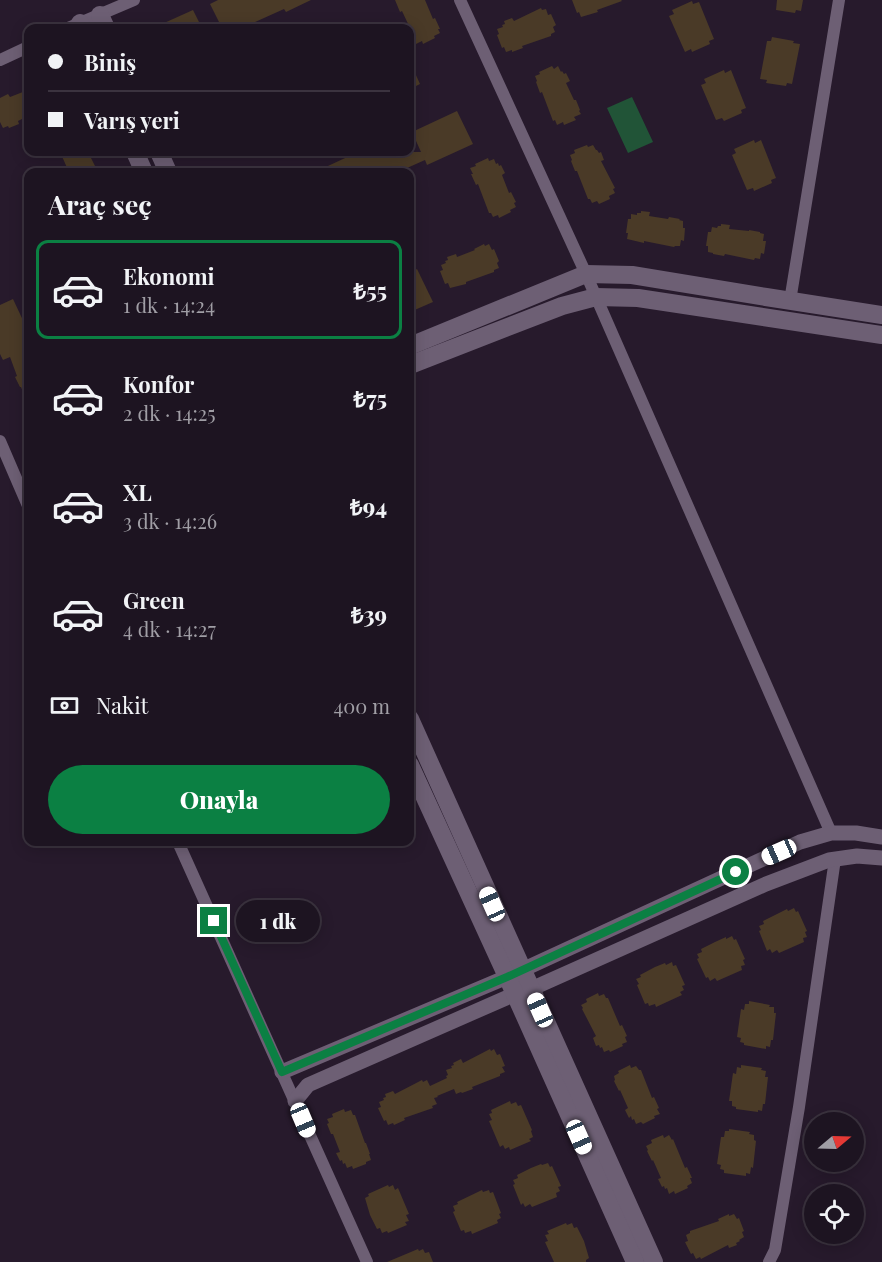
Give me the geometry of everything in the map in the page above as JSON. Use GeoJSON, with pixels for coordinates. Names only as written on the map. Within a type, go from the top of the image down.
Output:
{"type":"FeatureCollection","features":[{"type":"Feature","properties":{"kind":"main road"},"geometry":{"type":"LineString","coordinates":[[414,344],[586,274],[632,275],[882,315]]}},
{"type":"Feature","properties":{"kind":"main road"},"geometry":{"type":"LineString","coordinates":[[414,363],[562,306],[596,297],[639,298],[882,335]]}},
{"type":"Feature","properties":{"kind":"main road"},"geometry":{"type":"LineString","coordinates":[[414,729],[514,974]]}},
{"type":"Feature","properties":{"kind":"main road"},"geometry":{"type":"LineString","coordinates":[[414,773],[654,1262]]}},
{"type":"Feature","properties":{"kind":"main road"},"geometry":{"type":"LineString","coordinates":[[523,992],[635,1262]]}},
{"type":"Feature","properties":{"kind":"street"},"geometry":{"type":"LineString","coordinates":[[103,22],[134,0]]}},
{"type":"Feature","properties":{"kind":"street"},"geometry":{"type":"LineString","coordinates":[[460,0],[586,274],[831,833]]}},
{"type":"Feature","properties":{"kind":"street"},"geometry":{"type":"LineString","coordinates":[[790,301],[839,0]]}},
{"type":"Feature","properties":{"kind":"street"},"geometry":{"type":"LineString","coordinates":[[0,60],[24,48]]}},
{"type":"Feature","properties":{"kind":"street"},"geometry":{"type":"LineString","coordinates":[[0,441],[24,497]]}},
{"type":"Feature","properties":{"kind":"street"},"geometry":{"type":"LineString","coordinates":[[282,1072],[514,974],[800,842],[831,833],[856,833],[882,837]]}},
{"type":"Feature","properties":{"kind":"street"},"geometry":{"type":"LineString","coordinates":[[180,846],[367,1262]]}},
{"type":"Feature","properties":{"kind":"street"},"geometry":{"type":"LineString","coordinates":[[295,1101],[308,1085],[766,884],[829,860],[857,856],[882,858]]}},
{"type":"Feature","properties":{"kind":"street"},"geometry":{"type":"LineString","coordinates":[[769,1262],[775,1250],[797,1118],[835,859]]}},
{"type":"Feature","properties":{"kind":"green space"},"geometry":{"type":"Polygon","coordinates":[[[632,97],[653,142],[628,153],[607,108],[632,97]]]}},
{"type":"Feature","properties":{"kind":"building"},"geometry":{"type":"Polygon","coordinates":[[[218,0],[311,0],[286,12],[284,9],[251,24],[220,24],[210,4],[218,0]]]}},
{"type":"Feature","properties":{"kind":"building"},"geometry":{"type":"Polygon","coordinates":[[[395,0],[425,0],[440,33],[423,44],[422,41],[414,45],[414,24],[408,24],[402,11],[400,12],[395,0]]]}},
{"type":"Feature","properties":{"kind":"building"},"geometry":{"type":"Polygon","coordinates":[[[572,0],[621,0],[622,1],[581,17],[572,0]]]}},
{"type":"Feature","properties":{"kind":"building"},"geometry":{"type":"Polygon","coordinates":[[[777,0],[803,0],[801,11],[796,10],[795,13],[776,10],[777,0]]]}},
{"type":"Feature","properties":{"kind":"building"},"geometry":{"type":"Polygon","coordinates":[[[692,1],[693,4],[699,2],[714,39],[709,41],[710,44],[692,52],[691,49],[685,52],[669,16],[674,14],[672,10],[692,1]]]}},
{"type":"Feature","properties":{"kind":"building"},"geometry":{"type":"Polygon","coordinates":[[[541,8],[546,9],[548,15],[551,14],[556,25],[553,27],[555,32],[551,36],[522,46],[523,48],[506,52],[504,47],[502,48],[497,29],[503,27],[504,21],[512,18],[514,21],[541,8]]]}},
{"type":"Feature","properties":{"kind":"building"},"geometry":{"type":"Polygon","coordinates":[[[193,10],[200,24],[162,24],[193,10]]]}},
{"type":"Feature","properties":{"kind":"building"},"geometry":{"type":"Polygon","coordinates":[[[772,37],[800,44],[792,84],[787,83],[786,86],[766,83],[767,80],[760,79],[767,41],[771,41],[772,37]]]}},
{"type":"Feature","properties":{"kind":"building"},"geometry":{"type":"Polygon","coordinates":[[[552,66],[554,69],[558,66],[561,72],[566,73],[570,81],[566,83],[581,114],[574,117],[576,120],[564,125],[563,122],[557,125],[555,120],[553,121],[536,82],[535,76],[540,74],[539,72],[552,66]]]}},
{"type":"Feature","properties":{"kind":"building"},"geometry":{"type":"Polygon","coordinates":[[[724,70],[725,73],[731,70],[746,108],[741,110],[742,113],[724,121],[722,118],[716,120],[701,85],[706,83],[704,79],[724,70]]]}},
{"type":"Feature","properties":{"kind":"building"},"geometry":{"type":"Polygon","coordinates":[[[414,71],[420,84],[414,87],[414,71]]]}},
{"type":"Feature","properties":{"kind":"building"},"geometry":{"type":"Polygon","coordinates":[[[24,92],[24,118],[18,121],[19,124],[3,128],[0,122],[0,98],[8,94],[10,97],[24,92]]]}},
{"type":"Feature","properties":{"kind":"building"},"geometry":{"type":"Polygon","coordinates":[[[457,111],[473,144],[427,165],[425,160],[407,168],[324,168],[349,156],[414,156],[414,152],[421,152],[414,131],[457,111]]]}},
{"type":"Feature","properties":{"kind":"building"},"geometry":{"type":"Polygon","coordinates":[[[754,140],[755,143],[761,140],[776,178],[771,180],[772,183],[754,191],[753,188],[747,190],[732,155],[736,153],[734,149],[754,140]]]}},
{"type":"Feature","properties":{"kind":"building"},"geometry":{"type":"Polygon","coordinates":[[[587,145],[588,147],[593,145],[599,153],[601,152],[604,160],[601,161],[615,188],[613,189],[615,193],[609,196],[610,199],[599,204],[597,201],[592,203],[588,199],[571,161],[570,155],[575,153],[574,150],[587,145]]]}},
{"type":"Feature","properties":{"kind":"building"},"geometry":{"type":"Polygon","coordinates":[[[62,156],[90,156],[96,168],[67,168],[62,156]]]}},
{"type":"Feature","properties":{"kind":"building"},"geometry":{"type":"Polygon","coordinates":[[[488,158],[489,161],[494,159],[496,164],[501,165],[509,193],[511,192],[516,202],[514,203],[516,207],[510,210],[511,212],[499,218],[498,215],[493,217],[489,213],[478,184],[476,185],[471,174],[473,174],[470,168],[488,158]]]}},
{"type":"Feature","properties":{"kind":"building"},"geometry":{"type":"Polygon","coordinates":[[[641,211],[650,212],[649,216],[668,219],[669,217],[683,221],[684,241],[681,240],[680,246],[674,247],[627,239],[628,219],[631,219],[631,214],[637,215],[641,211]]]}},
{"type":"Feature","properties":{"kind":"building"},"geometry":{"type":"Polygon","coordinates":[[[721,224],[730,225],[729,229],[749,230],[764,234],[763,241],[766,241],[764,254],[761,253],[760,259],[755,258],[754,260],[708,252],[708,246],[706,246],[708,232],[711,232],[712,227],[717,228],[721,224]]]}},
{"type":"Feature","properties":{"kind":"building"},"geometry":{"type":"Polygon","coordinates":[[[484,244],[485,246],[489,244],[492,250],[494,249],[499,268],[466,284],[450,288],[448,283],[445,284],[440,271],[443,270],[441,265],[448,260],[447,257],[456,254],[457,257],[484,244]]]}},
{"type":"Feature","properties":{"kind":"building"},"geometry":{"type":"Polygon","coordinates":[[[417,269],[433,302],[414,310],[414,271],[417,269]]]}},
{"type":"Feature","properties":{"kind":"building"},"geometry":{"type":"Polygon","coordinates":[[[13,299],[24,322],[24,395],[15,377],[17,376],[10,357],[3,360],[0,354],[0,305],[13,299]]]}},
{"type":"Feature","properties":{"kind":"building"},"geometry":{"type":"Polygon","coordinates":[[[794,908],[796,912],[798,911],[807,931],[805,932],[807,937],[803,938],[804,942],[779,953],[777,950],[772,953],[770,949],[767,951],[759,926],[764,924],[763,921],[794,908]]]}},
{"type":"Feature","properties":{"kind":"building"},"geometry":{"type":"Polygon","coordinates":[[[732,936],[734,940],[736,939],[745,959],[743,960],[745,965],[741,966],[742,970],[717,981],[715,978],[710,981],[708,977],[706,978],[697,954],[702,952],[701,949],[732,936]]]}},
{"type":"Feature","properties":{"kind":"building"},"geometry":{"type":"Polygon","coordinates":[[[672,962],[673,966],[676,965],[685,985],[682,986],[684,990],[680,992],[682,995],[656,1007],[655,1004],[649,1006],[648,1003],[645,1004],[636,979],[655,967],[672,962]]]}},
{"type":"Feature","properties":{"kind":"building"},"geometry":{"type":"Polygon","coordinates":[[[598,993],[599,996],[604,994],[608,998],[627,1036],[625,1037],[627,1042],[622,1044],[623,1046],[610,1052],[609,1050],[604,1052],[602,1047],[596,1046],[593,1038],[596,1036],[581,1005],[587,1002],[586,999],[598,993]]]}},
{"type":"Feature","properties":{"kind":"building"},"geometry":{"type":"Polygon","coordinates":[[[749,1001],[774,1007],[774,1013],[776,1013],[773,1040],[771,1040],[770,1047],[766,1046],[766,1049],[744,1045],[740,1042],[741,1038],[737,1037],[741,1009],[744,1010],[745,1004],[749,1004],[749,1001]]]}},
{"type":"Feature","properties":{"kind":"building"},"geometry":{"type":"Polygon","coordinates":[[[490,1049],[491,1051],[494,1049],[497,1055],[500,1054],[505,1066],[502,1067],[505,1072],[500,1076],[462,1093],[456,1094],[454,1089],[437,1096],[434,1098],[437,1104],[432,1106],[433,1108],[404,1118],[405,1120],[394,1125],[393,1123],[388,1125],[386,1120],[384,1121],[378,1108],[381,1107],[379,1102],[386,1097],[385,1094],[393,1091],[395,1094],[422,1080],[423,1082],[427,1080],[430,1086],[447,1078],[446,1070],[452,1068],[453,1063],[461,1059],[463,1063],[490,1049]]]}},
{"type":"Feature","properties":{"kind":"building"},"geometry":{"type":"Polygon","coordinates":[[[630,1065],[631,1068],[636,1066],[641,1070],[652,1098],[654,1097],[659,1108],[657,1109],[660,1114],[643,1124],[641,1122],[636,1124],[631,1116],[629,1118],[625,1110],[628,1108],[614,1081],[614,1076],[619,1073],[618,1071],[630,1065]]]}},
{"type":"Feature","properties":{"kind":"building"},"geometry":{"type":"Polygon","coordinates":[[[741,1065],[762,1068],[761,1070],[766,1071],[765,1077],[768,1077],[762,1111],[736,1109],[732,1106],[732,1101],[729,1101],[733,1073],[736,1074],[737,1067],[741,1068],[741,1065]]]}},
{"type":"Feature","properties":{"kind":"building"},"geometry":{"type":"Polygon","coordinates":[[[510,1101],[511,1104],[516,1102],[518,1106],[521,1105],[533,1137],[529,1139],[531,1141],[510,1150],[509,1147],[505,1149],[503,1145],[500,1147],[489,1121],[492,1120],[489,1114],[492,1113],[491,1110],[510,1101]]]}},
{"type":"Feature","properties":{"kind":"building"},"geometry":{"type":"Polygon","coordinates":[[[344,1109],[345,1112],[351,1110],[355,1115],[371,1160],[353,1169],[352,1166],[347,1168],[342,1160],[340,1161],[336,1153],[340,1152],[327,1124],[329,1123],[327,1119],[333,1117],[332,1114],[344,1109]]]}},
{"type":"Feature","properties":{"kind":"building"},"geometry":{"type":"Polygon","coordinates":[[[729,1129],[750,1132],[749,1134],[754,1135],[756,1141],[753,1168],[751,1167],[750,1174],[746,1173],[746,1176],[724,1173],[724,1170],[720,1169],[721,1165],[717,1164],[721,1137],[724,1137],[725,1131],[729,1129]]]}},
{"type":"Feature","properties":{"kind":"building"},"geometry":{"type":"Polygon","coordinates":[[[663,1135],[664,1138],[669,1135],[673,1139],[685,1168],[687,1167],[692,1178],[690,1178],[692,1183],[687,1186],[688,1188],[675,1194],[674,1191],[669,1194],[667,1188],[662,1187],[658,1179],[661,1178],[647,1151],[646,1146],[652,1143],[651,1140],[663,1135]]]}},
{"type":"Feature","properties":{"kind":"building"},"geometry":{"type":"Polygon","coordinates":[[[548,1163],[550,1167],[552,1166],[561,1186],[558,1187],[560,1191],[556,1193],[557,1197],[532,1207],[530,1204],[525,1207],[523,1203],[521,1205],[513,1180],[518,1178],[517,1175],[531,1168],[548,1163]]]}},
{"type":"Feature","properties":{"kind":"building"},"geometry":{"type":"Polygon","coordinates":[[[388,1185],[389,1187],[393,1185],[395,1190],[398,1188],[409,1214],[406,1215],[409,1221],[405,1222],[407,1225],[388,1233],[387,1231],[382,1233],[380,1228],[377,1229],[370,1215],[365,1198],[369,1196],[368,1194],[388,1185]]]}},
{"type":"Feature","properties":{"kind":"building"},"geometry":{"type":"Polygon","coordinates":[[[482,1190],[493,1192],[501,1218],[497,1220],[498,1223],[472,1234],[471,1231],[465,1233],[464,1230],[461,1231],[453,1212],[455,1211],[453,1206],[482,1190]]]}},
{"type":"Feature","properties":{"kind":"building"},"geometry":{"type":"Polygon","coordinates":[[[729,1214],[729,1216],[734,1214],[737,1219],[739,1218],[744,1237],[736,1243],[737,1245],[729,1248],[728,1245],[701,1259],[700,1257],[696,1259],[685,1242],[688,1241],[686,1235],[690,1231],[719,1221],[718,1219],[729,1214]]]}},
{"type":"Feature","properties":{"kind":"building"},"geometry":{"type":"Polygon","coordinates":[[[566,1223],[567,1225],[572,1223],[574,1228],[577,1227],[589,1258],[586,1262],[554,1262],[545,1242],[548,1241],[545,1235],[549,1234],[547,1231],[566,1223]]]}},
{"type":"Feature","properties":{"kind":"building"},"geometry":{"type":"Polygon","coordinates":[[[418,1249],[419,1251],[423,1249],[425,1253],[429,1252],[433,1262],[387,1262],[418,1249]]]}},
{"type":"Feature","properties":{"kind":"route"},"geometry":{"type":"LineString","coordinates":[[214,921],[282,1072],[308,1063],[507,977],[736,872]]}}]}
